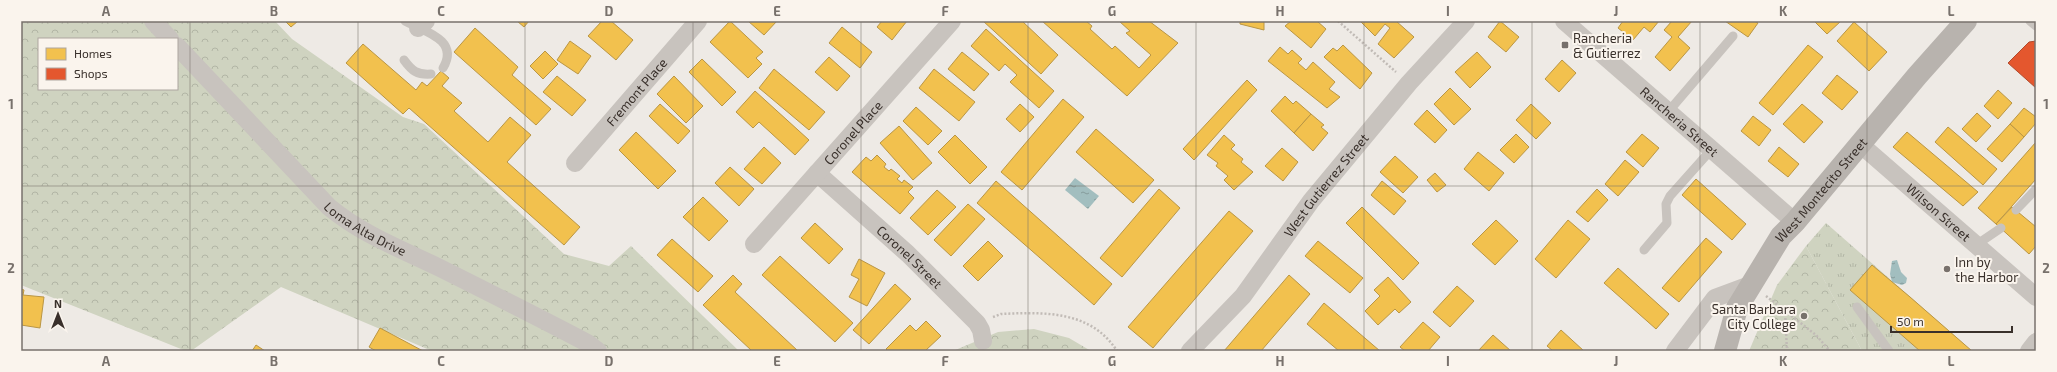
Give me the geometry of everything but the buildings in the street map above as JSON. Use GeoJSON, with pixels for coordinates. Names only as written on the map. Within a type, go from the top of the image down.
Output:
{"type":"FeatureCollection","features":[{"type":"Feature","properties":{"kind":"main road","name":"West Montecito Street"},"geometry":{"type":"LineString","coordinates":[[1725,351],[1737,308],[1758,291],[1781,236],[1795,222],[1917,76],[1966,21]]}},
{"type":"Feature","properties":{"kind":"street"},"geometry":{"type":"LineString","coordinates":[[153,21],[169,38]]}},
{"type":"Feature","properties":{"kind":"street","name":"Fremont Place"},"geometry":{"type":"LineString","coordinates":[[575,163],[698,21]]}},
{"type":"Feature","properties":{"kind":"street","name":"Coronel Place"},"geometry":{"type":"LineString","coordinates":[[754,244],[952,21]]}},
{"type":"Feature","properties":{"kind":"street","name":"West Gutierrez Street"},"geometry":{"type":"LineString","coordinates":[[1190,351],[1243,296],[1311,201],[1409,83],[1466,21]]}},
{"type":"Feature","properties":{"kind":"street","name":"Rancheria Street"},"geometry":{"type":"LineString","coordinates":[[1564,21],[1795,222]]}},
{"type":"Feature","properties":{"kind":"street","name":"Loma Alta Drive"},"geometry":{"type":"LineString","coordinates":[[178,47],[330,207],[345,220],[371,236],[509,302],[589,344],[598,351]]}},
{"type":"Feature","properties":{"kind":"street","name":"Wilson Street"},"geometry":{"type":"LineString","coordinates":[[1860,144],[2036,297]]}},
{"type":"Feature","properties":{"kind":"street","name":"Coronel Street"},"geometry":{"type":"LineString","coordinates":[[817,173],[908,254],[977,323],[981,330],[981,346]]}},
{"type":"Feature","properties":{"kind":"street"},"geometry":{"type":"LineString","coordinates":[[1675,351],[1715,298],[1758,291]]}},
{"type":"Feature","properties":{"kind":"street"},"geometry":{"type":"LineString","coordinates":[[2028,351],[2036,342]]}},
{"type":"Feature","properties":{"kind":"lane"},"geometry":{"type":"LineString","coordinates":[[416,23],[441,39],[446,49],[447,60],[443,68]]}},
{"type":"Feature","properties":{"kind":"lane"},"geometry":{"type":"LineString","coordinates":[[1668,112],[1733,36]]}},
{"type":"Feature","properties":{"kind":"lane"},"geometry":{"type":"LineString","coordinates":[[404,60],[411,70],[420,75],[431,74]]}},
{"type":"Feature","properties":{"kind":"lane"},"geometry":{"type":"LineString","coordinates":[[1644,250],[1668,223],[1666,204],[1670,196],[1711,150]]}},
{"type":"Feature","properties":{"kind":"lane"},"geometry":{"type":"LineString","coordinates":[[2016,210],[2036,189]]}},
{"type":"Feature","properties":{"kind":"lane"},"geometry":{"type":"LineString","coordinates":[[1976,245],[2001,228]]}},
{"type":"Feature","properties":{"kind":"lane"},"geometry":{"type":"LineString","coordinates":[[1857,307],[1889,351]]}},
{"type":"Feature","properties":{"kind":"path"},"geometry":{"type":"LineString","coordinates":[[1338,21],[1409,83]]}},
{"type":"Feature","properties":{"kind":"path"},"geometry":{"type":"LineString","coordinates":[[1758,291],[1784,309],[1816,335],[1830,351]]}},
{"type":"Feature","properties":{"kind":"path"},"geometry":{"type":"LineString","coordinates":[[1784,309],[1787,351]]}},
{"type":"Feature","properties":{"kind":"path"},"geometry":{"type":"LineString","coordinates":[[977,323],[1002,314],[1057,314],[1088,326],[1104,336],[1117,351]]}},
{"type":"Feature","properties":{"kind":"green space"},"geometry":{"type":"Polygon","coordinates":[[[21,21],[275,21],[292,39],[403,117],[424,124],[564,254],[609,266],[631,246],[739,351],[432,351],[281,287],[191,351],[186,351],[21,285],[21,21]]]}},
{"type":"Feature","properties":{"kind":"green space"},"geometry":{"type":"Polygon","coordinates":[[[1826,223],[1972,351],[1862,351],[1806,246],[1826,223]]]}},
{"type":"Feature","properties":{"kind":"green space","name":"Santa Barbara City College"},"geometry":{"type":"Polygon","coordinates":[[[1806,246],[1862,351],[1749,351],[1777,285],[1806,246]]]}},
{"type":"Feature","properties":{"kind":"green space"},"geometry":{"type":"Polygon","coordinates":[[[1034,329],[1069,338],[1091,351],[953,351],[998,332],[1034,329]]]}},
{"type":"Feature","properties":{"kind":"water"},"geometry":{"type":"Polygon","coordinates":[[[1075,178],[1099,196],[1088,209],[1065,190],[1075,178]]]}},
{"type":"Feature","properties":{"kind":"water"},"geometry":{"type":"Polygon","coordinates":[[[1897,260],[1901,272],[1907,278],[1906,283],[1902,285],[1892,282],[1890,274],[1892,261],[1897,260]]]}},
{"type":"Feature","properties":{"kind":"place","name":"Rancheria & Gutierrez"},"geometry":{"type":"Point","coordinates":[1565,45]}},
{"type":"Feature","properties":{"kind":"place","name":"Inn by the Harbor"},"geometry":{"type":"Point","coordinates":[1947,269]}},
{"type":"Feature","properties":{"kind":"place","name":"Santa Barbara City College"},"geometry":{"type":"Point","coordinates":[1804,316]}}]}
